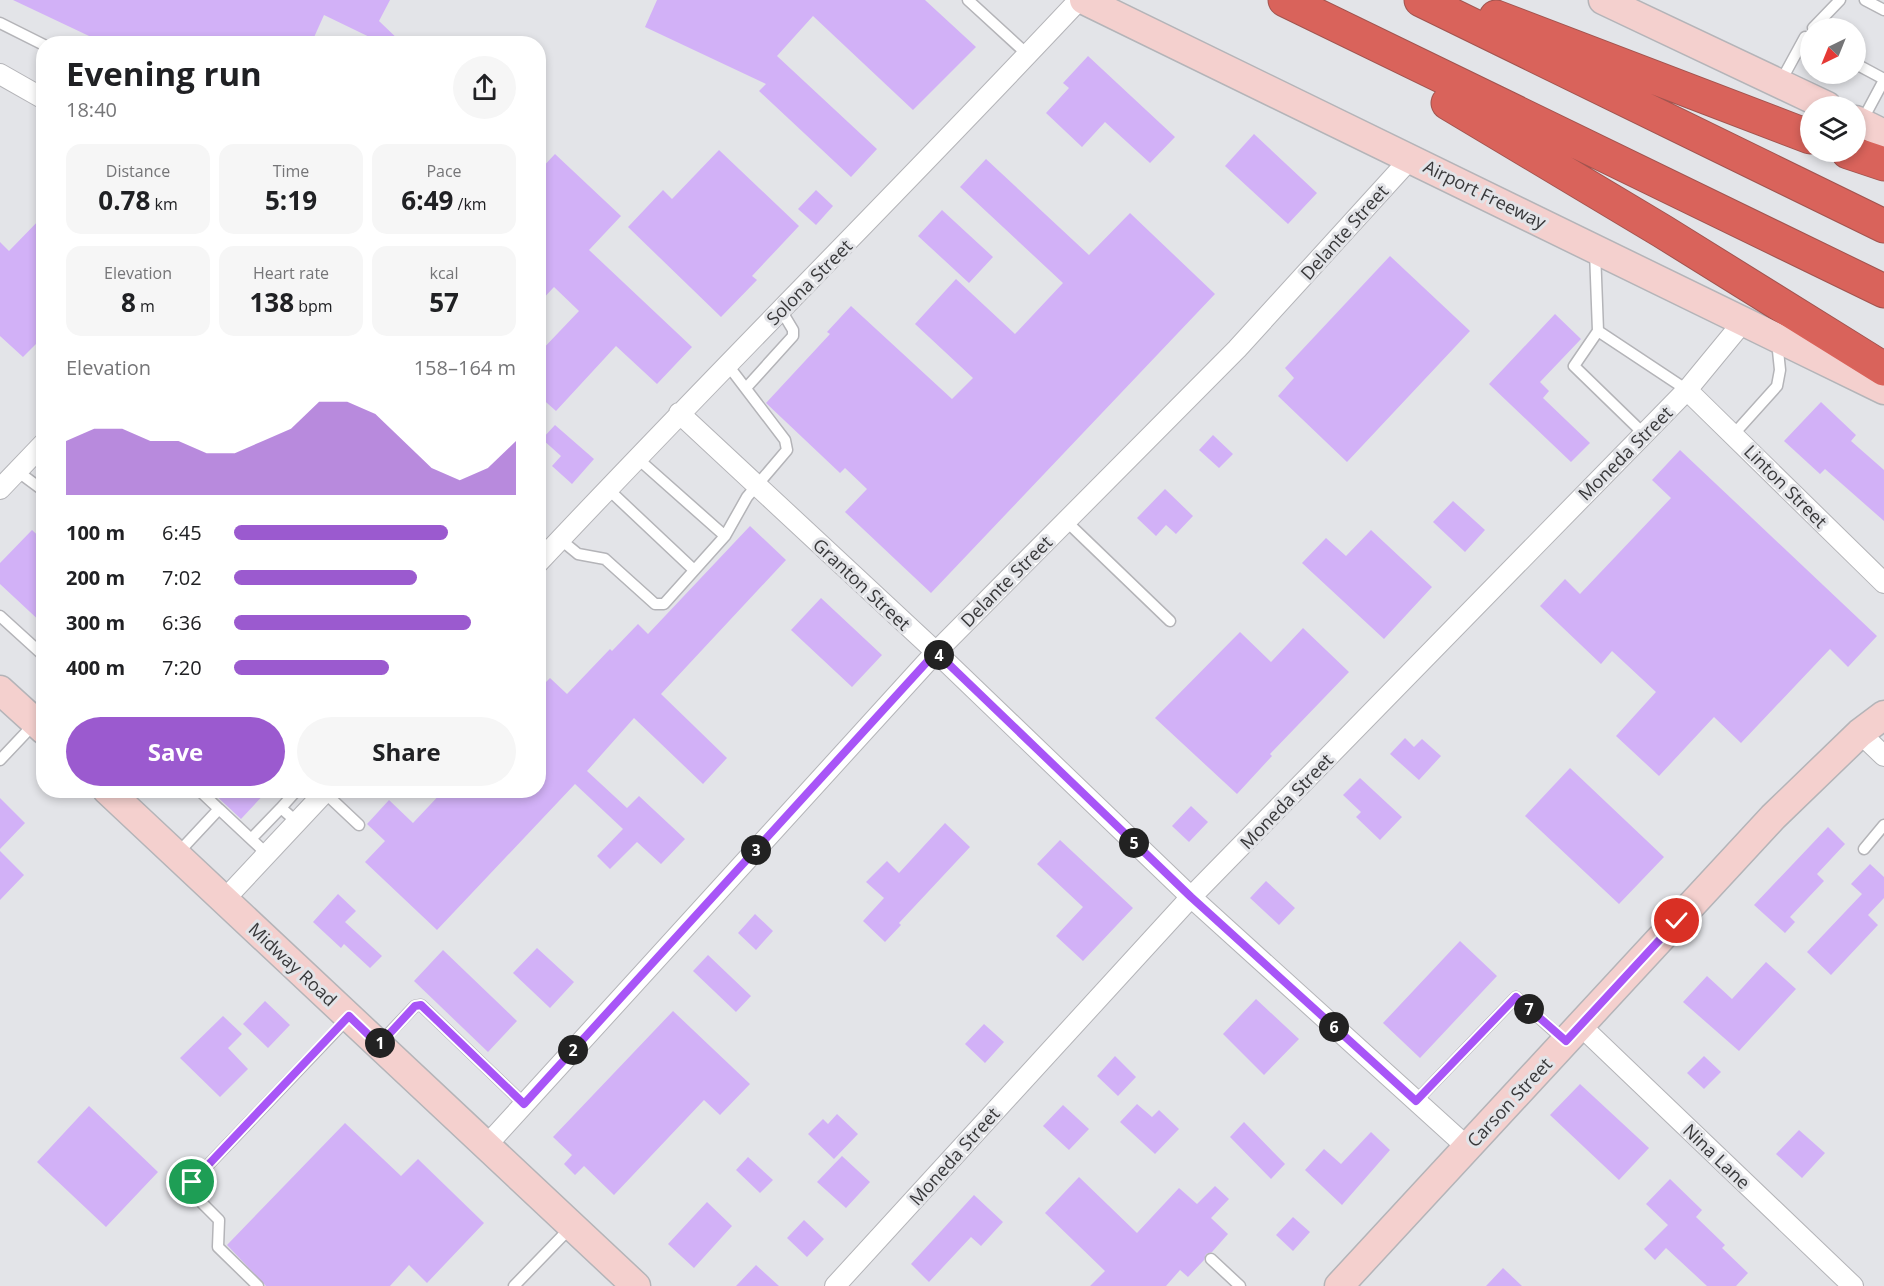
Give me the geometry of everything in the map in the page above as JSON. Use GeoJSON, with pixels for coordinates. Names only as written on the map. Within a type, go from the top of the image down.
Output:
{"type":"FeatureCollection","features":[{"type":"Feature","properties":{"kind":"highway"},"geometry":{"type":"LineString","coordinates":[[1285,0],[1884,291]]}},
{"type":"Feature","properties":{"kind":"highway"},"geometry":{"type":"LineString","coordinates":[[1421,0],[1884,226]]}},
{"type":"Feature","properties":{"kind":"highway"},"geometry":{"type":"LineString","coordinates":[[1441,0],[1469,7],[1800,133]]}},
{"type":"Feature","properties":{"kind":"highway"},"geometry":{"type":"LineString","coordinates":[[1389,49],[1437,96],[1662,231],[1884,369]]}},
{"type":"Feature","properties":{"kind":"highway"},"geometry":{"type":"LineString","coordinates":[[1866,138],[1884,164]]}},
{"type":"Feature","properties":{"kind":"main road","name":"Airport Freeway"},"geometry":{"type":"LineString","coordinates":[[1084,0],[1884,390]]}},
{"type":"Feature","properties":{"kind":"main road"},"geometry":{"type":"LineString","coordinates":[[1603,0],[1805,96]]}},
{"type":"Feature","properties":{"kind":"main road"},"geometry":{"type":"LineString","coordinates":[[0,690],[36,722]]}},
{"type":"Feature","properties":{"kind":"main road","name":"Carson Street"},"geometry":{"type":"LineString","coordinates":[[1339,1286],[1773,817],[1860,733],[1884,715]]}},
{"type":"Feature","properties":{"kind":"main road","name":"Midway Road"},"geometry":{"type":"LineString","coordinates":[[120,798],[176,855],[636,1286]]}},
{"type":"Feature","properties":{"kind":"street","name":"Solona Street"},"geometry":{"type":"LineString","coordinates":[[546,555],[679,413],[1079,0]]}},
{"type":"Feature","properties":{"kind":"street"},"geometry":{"type":"LineString","coordinates":[[0,74],[36,94]]}},
{"type":"Feature","properties":{"kind":"street","name":"Delante Street"},"geometry":{"type":"LineString","coordinates":[[486,1145],[936,652],[1237,349],[1411,158]]}},
{"type":"Feature","properties":{"kind":"street","name":"Moneda Street"},"geometry":{"type":"LineString","coordinates":[[835,1286],[1191,897],[1687,390],[1743,322]]}},
{"type":"Feature","properties":{"kind":"street","name":"Linton Street"},"geometry":{"type":"LineString","coordinates":[[1687,390],[1884,583]]}},
{"type":"Feature","properties":{"kind":"street","name":"Granton Street"},"geometry":{"type":"LineString","coordinates":[[679,413],[936,652],[1191,897],[1467,1147]]}},
{"type":"Feature","properties":{"kind":"street"},"geometry":{"type":"LineString","coordinates":[[0,489],[36,451]]}},
{"type":"Feature","properties":{"kind":"street"},"geometry":{"type":"LineString","coordinates":[[1860,733],[1884,756]]}},
{"type":"Feature","properties":{"kind":"street"},"geometry":{"type":"LineString","coordinates":[[224,900],[320,798]]}},
{"type":"Feature","properties":{"kind":"street","name":"Nina Lane"},"geometry":{"type":"LineString","coordinates":[[1573,1034],[1854,1286]]}},
{"type":"Feature","properties":{"kind":"lane"},"geometry":{"type":"LineString","coordinates":[[968,0],[1028,55]]}},
{"type":"Feature","properties":{"kind":"lane"},"geometry":{"type":"LineString","coordinates":[[1824,18],[1840,0]]}},
{"type":"Feature","properties":{"kind":"lane"},"geometry":{"type":"LineString","coordinates":[[1865,0],[1884,10]]}},
{"type":"Feature","properties":{"kind":"lane"},"geometry":{"type":"LineString","coordinates":[[0,23],[36,41]]}},
{"type":"Feature","properties":{"kind":"lane"},"geometry":{"type":"LineString","coordinates":[[1779,84],[1800,50]]}},
{"type":"Feature","properties":{"kind":"lane"},"geometry":{"type":"LineString","coordinates":[[1866,69],[1884,79],[1866,122]]}},
{"type":"Feature","properties":{"kind":"lane"},"geometry":{"type":"LineString","coordinates":[[1594,249],[1598,331],[1574,366],[1643,433]]}},
{"type":"Feature","properties":{"kind":"lane"},"geometry":{"type":"LineString","coordinates":[[746,388],[793,336],[793,330],[781,310]]}},
{"type":"Feature","properties":{"kind":"lane"},"geometry":{"type":"LineString","coordinates":[[1598,331],[1687,390]]}},
{"type":"Feature","properties":{"kind":"lane"},"geometry":{"type":"LineString","coordinates":[[1733,435],[1779,383],[1777,339]]}},
{"type":"Feature","properties":{"kind":"lane"},"geometry":{"type":"LineString","coordinates":[[561,540],[578,554],[605,559],[655,604],[664,604],[725,536],[740,506],[785,454],[788,446],[728,363]]}},
{"type":"Feature","properties":{"kind":"lane"},"geometry":{"type":"LineString","coordinates":[[636,458],[725,536]]}},
{"type":"Feature","properties":{"kind":"lane"},"geometry":{"type":"LineString","coordinates":[[17,471],[36,485]]}},
{"type":"Feature","properties":{"kind":"lane"},"geometry":{"type":"LineString","coordinates":[[608,489],[694,570]]}},
{"type":"Feature","properties":{"kind":"lane"},"geometry":{"type":"LineString","coordinates":[[1066,521],[1170,621]]}},
{"type":"Feature","properties":{"kind":"lane"},"geometry":{"type":"LineString","coordinates":[[0,616],[36,649]]}},
{"type":"Feature","properties":{"kind":"lane"},"geometry":{"type":"LineString","coordinates":[[0,760],[36,731]]}},
{"type":"Feature","properties":{"kind":"lane"},"geometry":{"type":"LineString","coordinates":[[207,798],[267,854]]}},
{"type":"Feature","properties":{"kind":"lane"},"geometry":{"type":"LineString","coordinates":[[251,839],[290,798]]}},
{"type":"Feature","properties":{"kind":"lane"},"geometry":{"type":"LineString","coordinates":[[332,798],[359,825]]}},
{"type":"Feature","properties":{"kind":"lane"},"geometry":{"type":"LineString","coordinates":[[281,808],[297,822]]}},
{"type":"Feature","properties":{"kind":"lane"},"geometry":{"type":"LineString","coordinates":[[176,855],[219,809]]}},
{"type":"Feature","properties":{"kind":"lane"},"geometry":{"type":"LineString","coordinates":[[1864,849],[1884,825]]}},
{"type":"Feature","properties":{"kind":"lane"},"geometry":{"type":"LineString","coordinates":[[1416,1101],[1516,997],[1573,1034]]}},
{"type":"Feature","properties":{"kind":"lane"},"geometry":{"type":"LineString","coordinates":[[379,1045],[415,1006],[421,1005],[524,1104]]}},
{"type":"Feature","properties":{"kind":"lane"},"geometry":{"type":"LineString","coordinates":[[258,1286],[218,1247],[219,1220],[192,1193],[192,1182],[349,1016]]}},
{"type":"Feature","properties":{"kind":"lane"},"geometry":{"type":"LineString","coordinates":[[514,1286],[573,1226]]}},
{"type":"Feature","properties":{"kind":"lane"},"geometry":{"type":"LineString","coordinates":[[1211,1259],[1240,1286]]}},
{"type":"Feature","properties":{"kind":"building"},"geometry":{"type":"Polygon","coordinates":[[[13,0],[390,0],[379,21],[395,36],[367,36],[324,15],[315,36],[89,36],[13,0]]]}},
{"type":"Feature","properties":{"kind":"building"},"geometry":{"type":"Polygon","coordinates":[[[657,0],[925,0],[976,47],[913,110],[813,16],[777,56],[877,149],[851,177],[759,91],[766,84],[645,27],[657,0]]]}},
{"type":"Feature","properties":{"kind":"building"},"geometry":{"type":"Polygon","coordinates":[[[1088,56],[1175,137],[1150,163],[1105,122],[1082,147],[1046,113],[1069,88],[1063,83],[1088,56]]]}},
{"type":"Feature","properties":{"kind":"building"},"geometry":{"type":"Polygon","coordinates":[[[1254,134],[1317,193],[1288,224],[1225,166],[1254,134]]]}},
{"type":"Feature","properties":{"kind":"building"},"geometry":{"type":"Polygon","coordinates":[[[719,150],[799,226],[752,276],[757,280],[721,317],[628,227],[663,190],[672,199],[719,150]]]}},
{"type":"Feature","properties":{"kind":"building"},"geometry":{"type":"Polygon","coordinates":[[[555,154],[621,216],[589,250],[692,347],[657,384],[616,346],[556,411],[546,402],[546,346],[579,311],[554,287],[546,296],[546,164],[555,154]]]}},
{"type":"Feature","properties":{"kind":"building"},"geometry":{"type":"Polygon","coordinates":[[[986,159],[1089,255],[1130,213],[1215,294],[931,593],[845,512],[867,489],[845,468],[840,473],[766,403],[830,334],[827,332],[851,306],[952,399],[973,378],[915,324],[956,279],[1015,334],[1063,283],[960,187],[986,159]]]}},
{"type":"Feature","properties":{"kind":"building"},"geometry":{"type":"Polygon","coordinates":[[[816,190],[833,206],[816,225],[798,209],[816,190]]]}},
{"type":"Feature","properties":{"kind":"building"},"geometry":{"type":"Polygon","coordinates":[[[942,210],[993,257],[969,283],[918,236],[942,210]]]}},
{"type":"Feature","properties":{"kind":"building"},"geometry":{"type":"Polygon","coordinates":[[[36,223],[36,344],[23,357],[0,336],[0,242],[9,251],[36,223]]]}},
{"type":"Feature","properties":{"kind":"building"},"geometry":{"type":"Polygon","coordinates":[[[1390,256],[1470,331],[1347,462],[1278,396],[1294,378],[1285,368],[1390,256]]]}},
{"type":"Feature","properties":{"kind":"building"},"geometry":{"type":"Polygon","coordinates":[[[1555,314],[1581,339],[1540,382],[1549,391],[1543,398],[1590,443],[1571,462],[1489,384],[1555,314]]]}},
{"type":"Feature","properties":{"kind":"building"},"geometry":{"type":"Polygon","coordinates":[[[1821,402],[1856,435],[1851,441],[1884,470],[1884,521],[1825,469],[1820,474],[1784,441],[1821,402]]]}},
{"type":"Feature","properties":{"kind":"building"},"geometry":{"type":"Polygon","coordinates":[[[555,425],[594,459],[572,484],[552,466],[561,456],[546,443],[546,435],[555,425]]]}},
{"type":"Feature","properties":{"kind":"building"},"geometry":{"type":"Polygon","coordinates":[[[1213,435],[1233,454],[1219,468],[1199,450],[1213,435]]]}},
{"type":"Feature","properties":{"kind":"building"},"geometry":{"type":"Polygon","coordinates":[[[1680,450],[1877,636],[1848,667],[1830,649],[1741,743],[1714,717],[1659,776],[1616,736],[1656,692],[1612,651],[1601,664],[1540,606],[1565,579],[1580,594],[1671,498],[1652,480],[1680,450]]]}},
{"type":"Feature","properties":{"kind":"building"},"geometry":{"type":"Polygon","coordinates":[[[1165,489],[1193,516],[1176,534],[1166,525],[1156,536],[1137,518],[1165,489]]]}},
{"type":"Feature","properties":{"kind":"building"},"geometry":{"type":"Polygon","coordinates":[[[1453,501],[1485,530],[1465,552],[1433,522],[1453,501]]]}},
{"type":"Feature","properties":{"kind":"building"},"geometry":{"type":"Polygon","coordinates":[[[750,526],[786,560],[661,694],[727,758],[703,784],[634,718],[587,771],[627,808],[639,796],[685,839],[661,864],[637,842],[610,869],[597,856],[623,829],[575,784],[437,930],[365,862],[385,841],[367,824],[389,800],[413,823],[436,798],[546,798],[546,682],[550,678],[567,694],[610,649],[612,651],[638,624],[648,634],[750,526]]]}},
{"type":"Feature","properties":{"kind":"building"},"geometry":{"type":"Polygon","coordinates":[[[32,530],[36,534],[36,618],[0,584],[0,563],[32,530]]]}},
{"type":"Feature","properties":{"kind":"building"},"geometry":{"type":"Polygon","coordinates":[[[1371,530],[1432,587],[1384,639],[1302,563],[1326,538],[1346,556],[1371,530]]]}},
{"type":"Feature","properties":{"kind":"building"},"geometry":{"type":"Polygon","coordinates":[[[821,598],[882,655],[852,687],[791,630],[821,598]]]}},
{"type":"Feature","properties":{"kind":"building"},"geometry":{"type":"Polygon","coordinates":[[[1303,628],[1349,672],[1270,754],[1272,756],[1237,794],[1155,718],[1240,632],[1271,662],[1303,628]]]}},
{"type":"Feature","properties":{"kind":"building"},"geometry":{"type":"Polygon","coordinates":[[[1405,738],[1414,747],[1422,739],[1441,756],[1419,780],[1390,754],[1405,738]]]}},
{"type":"Feature","properties":{"kind":"building"},"geometry":{"type":"Polygon","coordinates":[[[1570,768],[1664,857],[1619,904],[1525,816],[1570,768]]]}},
{"type":"Feature","properties":{"kind":"building"},"geometry":{"type":"Polygon","coordinates":[[[1360,778],[1402,817],[1380,840],[1356,817],[1361,812],[1343,795],[1360,778]]]}},
{"type":"Feature","properties":{"kind":"building"},"geometry":{"type":"Polygon","coordinates":[[[0,798],[25,823],[0,849],[0,798]]]}},
{"type":"Feature","properties":{"kind":"building"},"geometry":{"type":"Polygon","coordinates":[[[219,798],[261,798],[241,819],[219,798]]]}},
{"type":"Feature","properties":{"kind":"building"},"geometry":{"type":"Polygon","coordinates":[[[1191,806],[1208,822],[1189,842],[1172,826],[1191,806]]]}},
{"type":"Feature","properties":{"kind":"building"},"geometry":{"type":"Polygon","coordinates":[[[945,823],[970,847],[899,923],[901,925],[885,942],[863,921],[884,898],[866,882],[887,861],[899,873],[945,823]]]}},
{"type":"Feature","properties":{"kind":"building"},"geometry":{"type":"Polygon","coordinates":[[[1828,827],[1845,844],[1817,874],[1824,881],[1790,917],[1795,922],[1785,933],[1754,905],[1828,827]]]}},
{"type":"Feature","properties":{"kind":"building"},"geometry":{"type":"Polygon","coordinates":[[[1060,840],[1133,908],[1083,961],[1056,936],[1083,907],[1037,864],[1060,840]]]}},
{"type":"Feature","properties":{"kind":"building"},"geometry":{"type":"Polygon","coordinates":[[[0,851],[24,875],[0,900],[0,851]]]}},
{"type":"Feature","properties":{"kind":"building"},"geometry":{"type":"Polygon","coordinates":[[[1870,864],[1884,877],[1884,898],[1868,915],[1878,925],[1831,975],[1807,952],[1862,894],[1851,884],[1870,864]]]}},
{"type":"Feature","properties":{"kind":"building"},"geometry":{"type":"Polygon","coordinates":[[[1266,881],[1295,908],[1279,925],[1250,898],[1266,881]]]}},
{"type":"Feature","properties":{"kind":"building"},"geometry":{"type":"Polygon","coordinates":[[[338,894],[356,911],[345,922],[382,956],[370,968],[344,944],[341,948],[313,922],[338,894]]]}},
{"type":"Feature","properties":{"kind":"building"},"geometry":{"type":"Polygon","coordinates":[[[755,914],[773,931],[756,950],[738,933],[755,914]]]}},
{"type":"Feature","properties":{"kind":"building"},"geometry":{"type":"Polygon","coordinates":[[[1460,941],[1497,976],[1420,1058],[1383,1023],[1460,941]]]}},
{"type":"Feature","properties":{"kind":"building"},"geometry":{"type":"Polygon","coordinates":[[[537,948],[574,982],[550,1008],[513,973],[537,948]]]}},
{"type":"Feature","properties":{"kind":"building"},"geometry":{"type":"Polygon","coordinates":[[[443,950],[517,1021],[488,1052],[414,981],[443,950]]]}},
{"type":"Feature","properties":{"kind":"building"},"geometry":{"type":"Polygon","coordinates":[[[708,955],[751,996],[736,1012],[693,971],[708,955]]]}},
{"type":"Feature","properties":{"kind":"building"},"geometry":{"type":"Polygon","coordinates":[[[1766,962],[1796,989],[1739,1051],[1683,1002],[1707,976],[1732,999],[1766,962]]]}},
{"type":"Feature","properties":{"kind":"building"},"geometry":{"type":"Polygon","coordinates":[[[1256,999],[1299,1039],[1264,1075],[1223,1034],[1256,999]]]}},
{"type":"Feature","properties":{"kind":"building"},"geometry":{"type":"Polygon","coordinates":[[[265,1001],[290,1025],[268,1048],[243,1024],[265,1001]]]}},
{"type":"Feature","properties":{"kind":"building"},"geometry":{"type":"Polygon","coordinates":[[[673,1011],[750,1084],[720,1115],[704,1100],[614,1195],[584,1166],[575,1175],[564,1164],[572,1155],[553,1137],[673,1011]]]}},
{"type":"Feature","properties":{"kind":"building"},"geometry":{"type":"Polygon","coordinates":[[[223,1016],[242,1034],[228,1048],[248,1069],[220,1097],[180,1058],[223,1016]]]}},
{"type":"Feature","properties":{"kind":"building"},"geometry":{"type":"Polygon","coordinates":[[[984,1024],[1004,1042],[985,1063],[965,1044],[984,1024]]]}},
{"type":"Feature","properties":{"kind":"building"},"geometry":{"type":"Polygon","coordinates":[[[1115,1056],[1136,1077],[1118,1096],[1097,1076],[1115,1056]]]}},
{"type":"Feature","properties":{"kind":"building"},"geometry":{"type":"Polygon","coordinates":[[[1704,1056],[1721,1072],[1704,1089],[1687,1073],[1704,1056]]]}},
{"type":"Feature","properties":{"kind":"building"},"geometry":{"type":"Polygon","coordinates":[[[1580,1084],[1649,1148],[1619,1180],[1550,1115],[1580,1084]]]}},
{"type":"Feature","properties":{"kind":"building"},"geometry":{"type":"Polygon","coordinates":[[[1137,1104],[1152,1117],[1159,1110],[1179,1129],[1155,1154],[1120,1122],[1137,1104]]]}},
{"type":"Feature","properties":{"kind":"building"},"geometry":{"type":"Polygon","coordinates":[[[1063,1105],[1089,1129],[1069,1150],[1043,1126],[1063,1105]]]}},
{"type":"Feature","properties":{"kind":"building"},"geometry":{"type":"Polygon","coordinates":[[[89,1106],[158,1172],[106,1227],[37,1162],[89,1106]]]}},
{"type":"Feature","properties":{"kind":"building"},"geometry":{"type":"Polygon","coordinates":[[[837,1114],[858,1134],[834,1159],[808,1134],[823,1119],[828,1124],[837,1114]]]}},
{"type":"Feature","properties":{"kind":"building"},"geometry":{"type":"Polygon","coordinates":[[[1244,1122],[1285,1164],[1271,1179],[1230,1137],[1244,1122]]]}},
{"type":"Feature","properties":{"kind":"building"},"geometry":{"type":"Polygon","coordinates":[[[345,1123],[401,1176],[418,1159],[484,1223],[427,1283],[409,1265],[390,1286],[266,1286],[227,1245],[345,1123]]]}},
{"type":"Feature","properties":{"kind":"building"},"geometry":{"type":"Polygon","coordinates":[[[1799,1130],[1825,1153],[1802,1178],[1776,1154],[1799,1130]]]}},
{"type":"Feature","properties":{"kind":"building"},"geometry":{"type":"Polygon","coordinates":[[[1371,1132],[1390,1150],[1342,1205],[1305,1170],[1324,1149],[1341,1164],[1371,1132]]]}},
{"type":"Feature","properties":{"kind":"building"},"geometry":{"type":"Polygon","coordinates":[[[842,1156],[870,1182],[846,1208],[817,1182],[842,1156]]]}},
{"type":"Feature","properties":{"kind":"building"},"geometry":{"type":"Polygon","coordinates":[[[748,1157],[773,1180],[760,1193],[736,1170],[748,1157]]]}},
{"type":"Feature","properties":{"kind":"building"},"geometry":{"type":"Polygon","coordinates":[[[1079,1177],[1137,1233],[1179,1188],[1197,1204],[1215,1186],[1229,1199],[1211,1218],[1228,1234],[1212,1252],[1206,1254],[1204,1260],[1188,1277],[1180,1270],[1166,1286],[1090,1286],[1105,1271],[1045,1213],[1079,1177]]]}},
{"type":"Feature","properties":{"kind":"building"},"geometry":{"type":"Polygon","coordinates":[[[1670,1179],[1702,1210],[1696,1217],[1725,1245],[1722,1248],[1748,1273],[1736,1286],[1707,1286],[1666,1248],[1655,1260],[1644,1249],[1668,1225],[1646,1204],[1670,1179]]]}},
{"type":"Feature","properties":{"kind":"building"},"geometry":{"type":"Polygon","coordinates":[[[974,1195],[1003,1222],[981,1246],[971,1237],[929,1282],[911,1264],[974,1195]]]}},
{"type":"Feature","properties":{"kind":"building"},"geometry":{"type":"Polygon","coordinates":[[[707,1202],[732,1226],[694,1268],[668,1244],[707,1202]]]}},
{"type":"Feature","properties":{"kind":"building"},"geometry":{"type":"Polygon","coordinates":[[[1293,1217],[1310,1232],[1293,1251],[1276,1235],[1293,1217]]]}},
{"type":"Feature","properties":{"kind":"building"},"geometry":{"type":"Polygon","coordinates":[[[804,1220],[824,1239],[807,1257],[787,1238],[804,1220]]]}},
{"type":"Feature","properties":{"kind":"building"},"geometry":{"type":"Polygon","coordinates":[[[756,1265],[779,1286],[736,1286],[756,1265]]]}},
{"type":"Feature","properties":{"kind":"building"},"geometry":{"type":"Polygon","coordinates":[[[1503,1268],[1522,1286],[1486,1286],[1503,1268]]]}},
{"type":"Feature","properties":{"kind":"route"},"geometry":{"type":"LineString","coordinates":[[192,1182],[349,1016],[379,1045],[415,1006],[421,1005],[524,1104],[936,652],[1191,897],[1416,1101],[1516,997],[1566,1041],[1677,921]]}}]}
